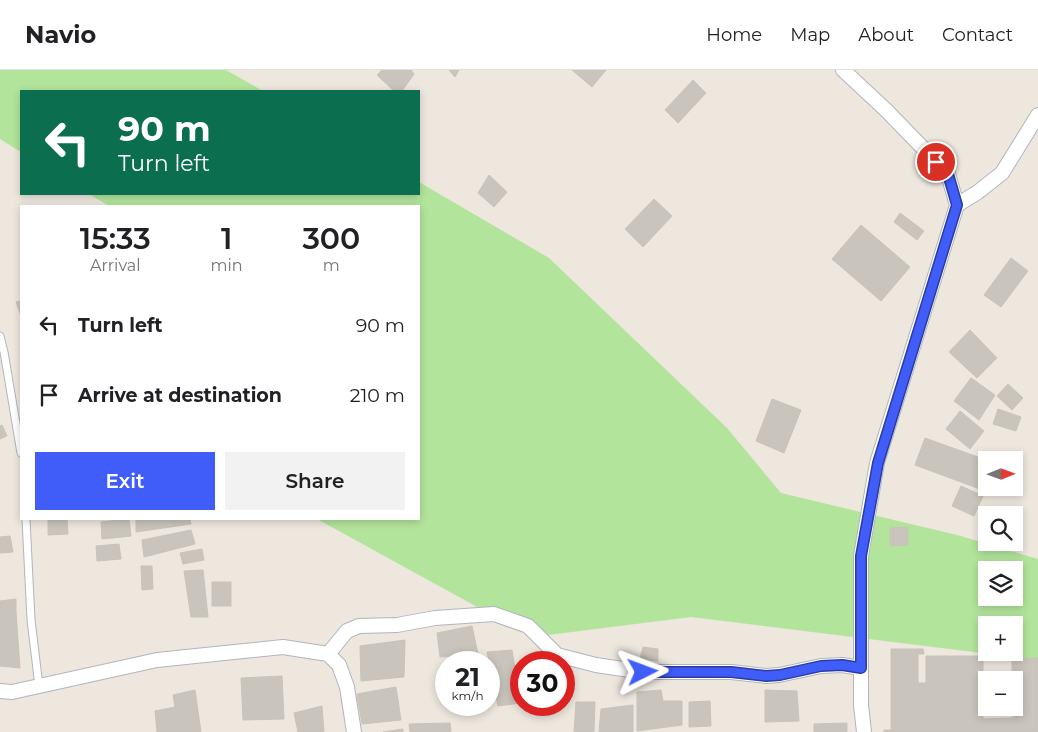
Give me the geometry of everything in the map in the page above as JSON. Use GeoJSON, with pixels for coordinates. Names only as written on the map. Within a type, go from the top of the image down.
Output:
{"type":"FeatureCollection","features":[{"type":"Feature","properties":{"kind":"street"},"geometry":{"type":"LineString","coordinates":[[843,70],[887,110],[948,174],[957,205],[878,463],[861,556],[861,705],[864,732]]}},
{"type":"Feature","properties":{"kind":"street"},"geometry":{"type":"LineString","coordinates":[[957,205],[978,192],[1002,173],[1038,115]]}},
{"type":"Feature","properties":{"kind":"street"},"geometry":{"type":"LineString","coordinates":[[328,654],[347,631],[359,626],[397,625],[435,618],[494,614],[528,626],[557,656],[631,671],[731,672],[766,676],[780,675],[821,666],[842,665],[861,668]]}},
{"type":"Feature","properties":{"kind":"street"},"geometry":{"type":"LineString","coordinates":[[0,691],[12,692],[157,660],[283,647],[328,654],[339,664],[347,687],[354,732]]}},
{"type":"Feature","properties":{"kind":"lane"},"geometry":{"type":"LineString","coordinates":[[0,336],[20,447]]}},
{"type":"Feature","properties":{"kind":"lane"},"geometry":{"type":"LineString","coordinates":[[26,520],[31,620],[39,686]]}},
{"type":"Feature","properties":{"kind":"green space"},"geometry":{"type":"Polygon","coordinates":[[[0,70],[226,70],[261,90],[20,90],[20,151],[0,139],[0,70]]]}},
{"type":"Feature","properties":{"kind":"green space"},"geometry":{"type":"Polygon","coordinates":[[[420,183],[549,258],[727,428],[781,493],[957,535],[978,541],[978,551],[1011,551],[1038,559],[1038,660],[1023,658],[1023,616],[978,616],[978,653],[691,617],[532,637],[319,520],[420,520],[420,205],[107,205],[91,195],[420,195],[420,183]]]}},
{"type":"Feature","properties":{"kind":"building"},"geometry":{"type":"Polygon","coordinates":[[[382,70],[411,70],[414,74],[403,90],[393,90],[377,75],[382,70]]]}},
{"type":"Feature","properties":{"kind":"building"},"geometry":{"type":"Polygon","coordinates":[[[449,70],[459,70],[455,77],[449,70]]]}},
{"type":"Feature","properties":{"kind":"building"},"geometry":{"type":"Polygon","coordinates":[[[572,70],[606,70],[592,87],[572,70]]]}},
{"type":"Feature","properties":{"kind":"building"},"geometry":{"type":"Polygon","coordinates":[[[693,80],[706,93],[678,123],[665,110],[693,80]]]}},
{"type":"Feature","properties":{"kind":"building"},"geometry":{"type":"Polygon","coordinates":[[[489,175],[507,192],[494,207],[478,193],[489,175]]]}},
{"type":"Feature","properties":{"kind":"building"},"geometry":{"type":"Polygon","coordinates":[[[654,199],[672,216],[643,247],[625,229],[654,199]]]}},
{"type":"Feature","properties":{"kind":"building"},"geometry":{"type":"Polygon","coordinates":[[[900,213],[924,231],[917,240],[894,222],[900,213]]]}},
{"type":"Feature","properties":{"kind":"building"},"geometry":{"type":"Polygon","coordinates":[[[861,225],[910,267],[881,301],[832,259],[861,225]]]}},
{"type":"Feature","properties":{"kind":"building"},"geometry":{"type":"Polygon","coordinates":[[[1011,258],[1028,271],[1001,307],[984,295],[1011,258]]]}},
{"type":"Feature","properties":{"kind":"building"},"geometry":{"type":"Polygon","coordinates":[[[20,301],[20,313],[16,302],[20,301]]]}},
{"type":"Feature","properties":{"kind":"building"},"geometry":{"type":"Polygon","coordinates":[[[970,330],[997,358],[977,378],[949,352],[970,330]]]}},
{"type":"Feature","properties":{"kind":"building"},"geometry":{"type":"Polygon","coordinates":[[[971,378],[995,395],[979,420],[954,401],[971,378]]]}},
{"type":"Feature","properties":{"kind":"building"},"geometry":{"type":"Polygon","coordinates":[[[1008,384],[1023,398],[1012,410],[997,396],[1008,384]]]}},
{"type":"Feature","properties":{"kind":"building"},"geometry":{"type":"Polygon","coordinates":[[[772,399],[801,410],[784,453],[756,441],[772,399]]]}},
{"type":"Feature","properties":{"kind":"building"},"geometry":{"type":"Polygon","coordinates":[[[998,409],[1021,417],[1016,431],[993,424],[998,409]]]}},
{"type":"Feature","properties":{"kind":"building"},"geometry":{"type":"Polygon","coordinates":[[[960,411],[984,431],[970,449],[946,429],[960,411]]]}},
{"type":"Feature","properties":{"kind":"building"},"geometry":{"type":"Polygon","coordinates":[[[2,425],[7,436],[0,439],[0,426],[2,425]]]}},
{"type":"Feature","properties":{"kind":"building"},"geometry":{"type":"Polygon","coordinates":[[[925,438],[978,457],[978,488],[915,465],[925,438]]]}},
{"type":"Feature","properties":{"kind":"building"},"geometry":{"type":"Polygon","coordinates":[[[961,486],[978,494],[978,496],[983,496],[974,516],[952,506],[961,486]]]}},
{"type":"Feature","properties":{"kind":"building"},"geometry":{"type":"Polygon","coordinates":[[[48,520],[67,520],[68,534],[48,535],[48,520]]]}},
{"type":"Feature","properties":{"kind":"building"},"geometry":{"type":"Polygon","coordinates":[[[129,520],[131,536],[102,539],[101,522],[129,520]]]}},
{"type":"Feature","properties":{"kind":"building"},"geometry":{"type":"Polygon","coordinates":[[[136,520],[190,520],[191,524],[136,532],[136,520]]]}},
{"type":"Feature","properties":{"kind":"building"},"geometry":{"type":"Polygon","coordinates":[[[908,527],[908,545],[890,546],[890,528],[908,527]]]}},
{"type":"Feature","properties":{"kind":"building"},"geometry":{"type":"Polygon","coordinates":[[[191,530],[195,544],[144,557],[142,540],[191,530]]]}},
{"type":"Feature","properties":{"kind":"building"},"geometry":{"type":"Polygon","coordinates":[[[10,536],[13,552],[0,553],[0,537],[10,536]]]}},
{"type":"Feature","properties":{"kind":"building"},"geometry":{"type":"Polygon","coordinates":[[[119,544],[121,559],[97,561],[96,546],[119,544]]]}},
{"type":"Feature","properties":{"kind":"building"},"geometry":{"type":"Polygon","coordinates":[[[202,549],[204,560],[183,564],[180,553],[202,549]]]}},
{"type":"Feature","properties":{"kind":"building"},"geometry":{"type":"Polygon","coordinates":[[[141,566],[152,566],[153,589],[142,590],[141,566]]]}},
{"type":"Feature","properties":{"kind":"building"},"geometry":{"type":"Polygon","coordinates":[[[203,570],[208,617],[191,617],[184,571],[203,570]]]}},
{"type":"Feature","properties":{"kind":"building"},"geometry":{"type":"Polygon","coordinates":[[[212,582],[231,582],[231,606],[212,606],[212,582]]]}},
{"type":"Feature","properties":{"kind":"building"},"geometry":{"type":"Polygon","coordinates":[[[16,599],[20,668],[0,666],[0,601],[16,599]]]}},
{"type":"Feature","properties":{"kind":"building"},"geometry":{"type":"Polygon","coordinates":[[[472,626],[477,651],[439,651],[437,633],[472,626]]]}},
{"type":"Feature","properties":{"kind":"building"},"geometry":{"type":"Polygon","coordinates":[[[405,640],[404,677],[361,681],[360,646],[405,640]]]}},
{"type":"Feature","properties":{"kind":"building"},"geometry":{"type":"Polygon","coordinates":[[[643,647],[658,649],[658,661],[640,659],[643,647]]]}},
{"type":"Feature","properties":{"kind":"building"},"geometry":{"type":"Polygon","coordinates":[[[891,649],[923,649],[924,654],[918,654],[918,683],[926,683],[926,656],[978,656],[978,661],[983,661],[983,671],[978,671],[978,716],[983,716],[983,719],[1023,716],[1023,671],[1012,671],[1012,661],[1038,658],[1038,732],[884,732],[884,730],[891,730],[891,649]]]}},
{"type":"Feature","properties":{"kind":"building"},"geometry":{"type":"Polygon","coordinates":[[[512,650],[512,651],[510,651],[510,704],[500,706],[500,651],[512,650]]]}},
{"type":"Feature","properties":{"kind":"building"},"geometry":{"type":"Polygon","coordinates":[[[282,676],[284,719],[243,720],[241,678],[282,676]]]}},
{"type":"Feature","properties":{"kind":"building"},"geometry":{"type":"Polygon","coordinates":[[[396,687],[401,720],[362,724],[357,694],[396,687]]]}},
{"type":"Feature","properties":{"kind":"building"},"geometry":{"type":"Polygon","coordinates":[[[195,690],[201,732],[157,732],[155,711],[175,707],[173,695],[195,690]]]}},
{"type":"Feature","properties":{"kind":"building"},"geometry":{"type":"Polygon","coordinates":[[[661,690],[663,701],[682,701],[682,725],[637,731],[637,692],[661,690]]]}},
{"type":"Feature","properties":{"kind":"building"},"geometry":{"type":"Polygon","coordinates":[[[765,690],[797,691],[799,721],[765,722],[765,690]]]}},
{"type":"Feature","properties":{"kind":"building"},"geometry":{"type":"Polygon","coordinates":[[[710,701],[711,726],[689,727],[689,702],[710,701]]]}},
{"type":"Feature","properties":{"kind":"building"},"geometry":{"type":"Polygon","coordinates":[[[576,702],[595,702],[594,732],[574,732],[576,702]]]}},
{"type":"Feature","properties":{"kind":"building"},"geometry":{"type":"Polygon","coordinates":[[[633,705],[633,732],[599,732],[601,709],[633,705]]]}},
{"type":"Feature","properties":{"kind":"building"},"geometry":{"type":"Polygon","coordinates":[[[322,706],[324,732],[298,732],[294,713],[322,706]]]}},
{"type":"Feature","properties":{"kind":"building"},"geometry":{"type":"Polygon","coordinates":[[[450,723],[451,732],[410,732],[409,724],[450,723]]]}},
{"type":"Feature","properties":{"kind":"building"},"geometry":{"type":"Polygon","coordinates":[[[847,723],[847,732],[814,732],[814,724],[847,723]]]}},
{"type":"Feature","properties":{"kind":"building"},"geometry":{"type":"Polygon","coordinates":[[[403,729],[403,732],[383,732],[403,729]]]}},
{"type":"Feature","properties":{"kind":"route"},"geometry":{"type":"LineString","coordinates":[[643,672],[731,672],[766,676],[780,675],[821,666],[842,665],[861,668],[861,556],[878,463],[957,205],[948,174],[936,162]]}}]}
